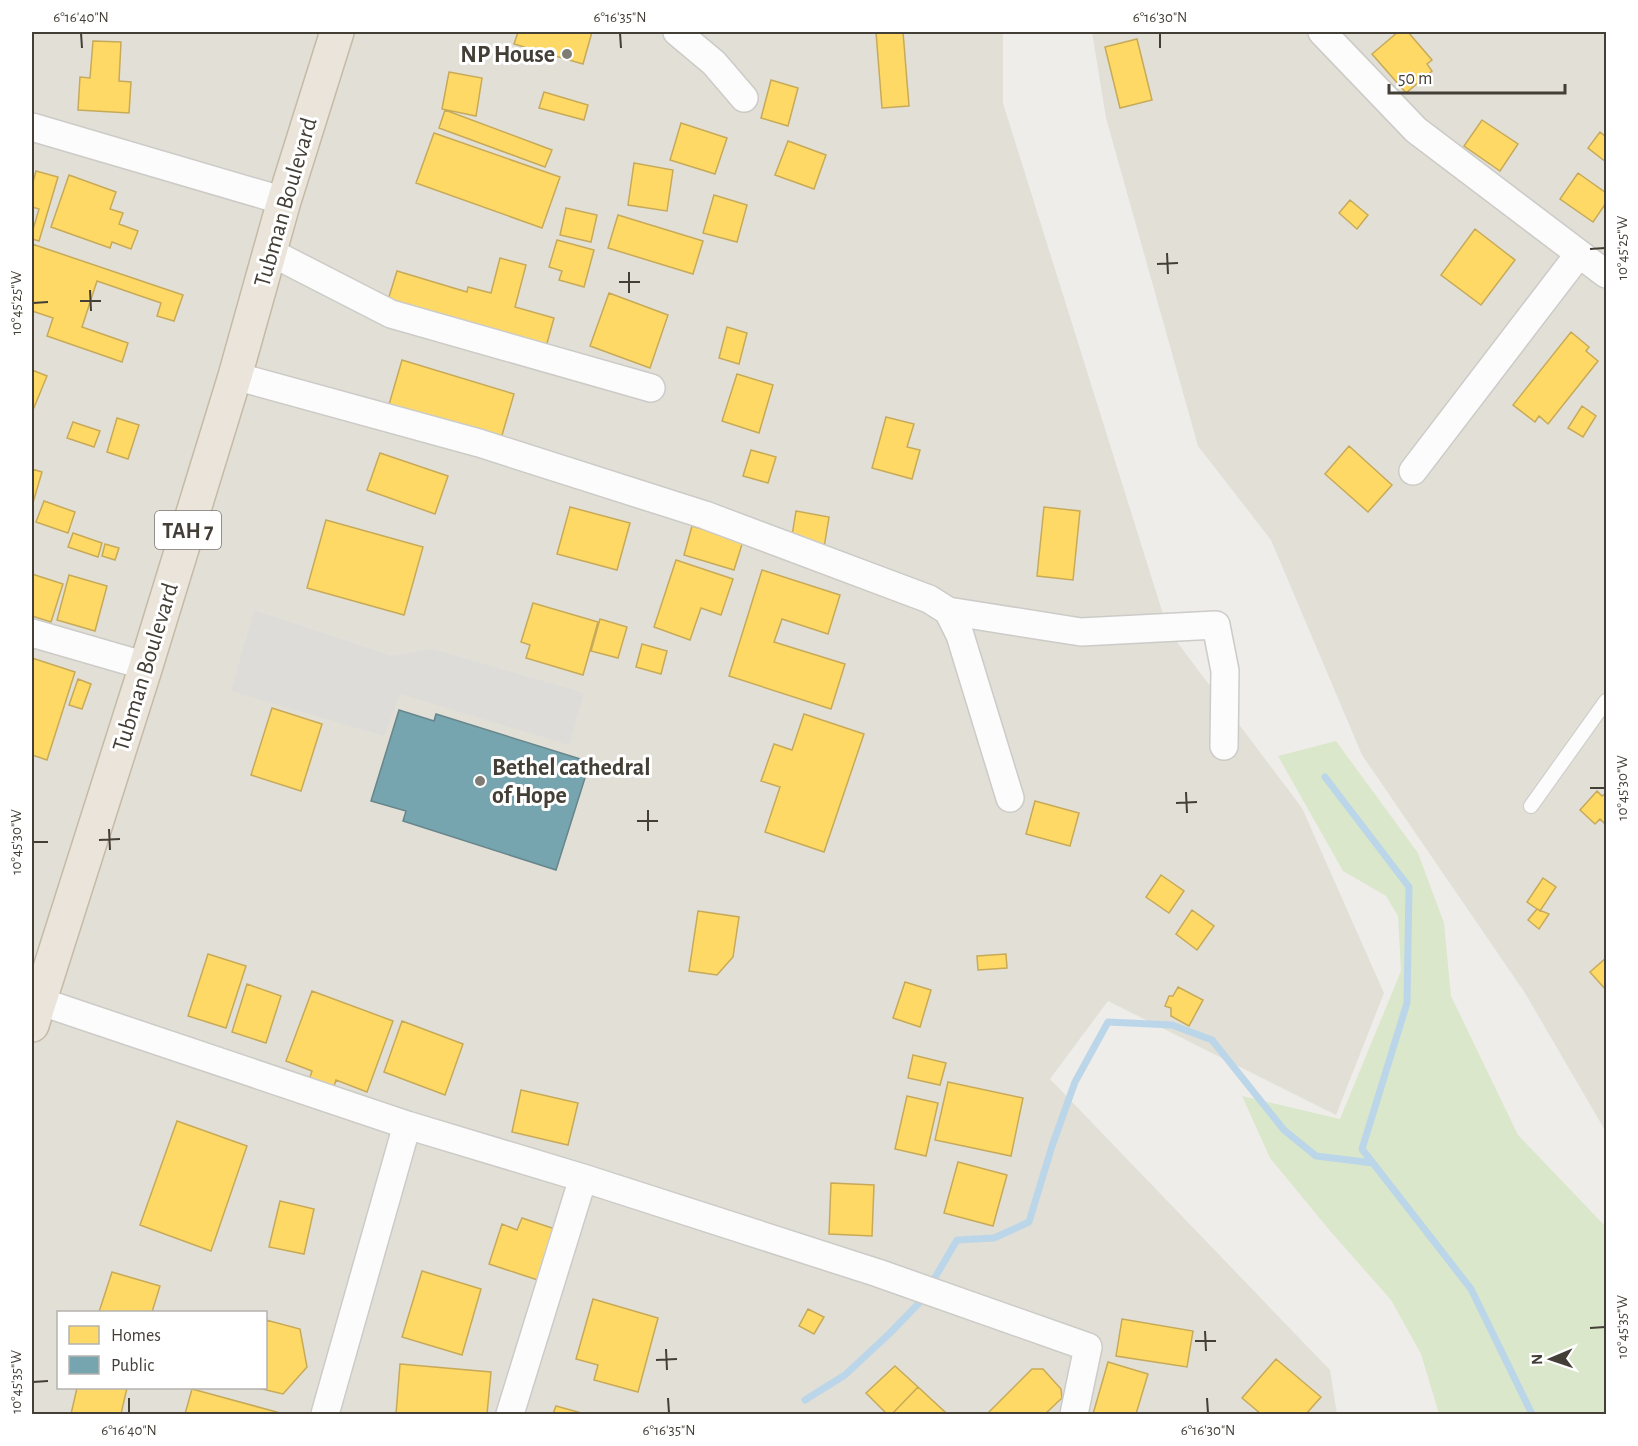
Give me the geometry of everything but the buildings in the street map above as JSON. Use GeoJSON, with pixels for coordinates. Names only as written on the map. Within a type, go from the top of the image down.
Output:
{"type":"FeatureCollection","features":[{"type":"Feature","properties":{"kind":"highway","name":"Tubman Boulevard"},"geometry":{"type":"LineString","coordinates":[[35,1013],[146,666],[235,376],[284,201],[337,32]]}},
{"type":"Feature","properties":{"kind":"street"},"geometry":{"type":"LineString","coordinates":[[677,32],[714,63],[744,98]]}},
{"type":"Feature","properties":{"kind":"street"},"geometry":{"type":"LineString","coordinates":[[1322,32],[1416,130],[1606,274]]}},
{"type":"Feature","properties":{"kind":"street"},"geometry":{"type":"LineString","coordinates":[[32,127],[284,201]]}},
{"type":"Feature","properties":{"kind":"street"},"geometry":{"type":"LineString","coordinates":[[270,252],[391,314],[651,388]]}},
{"type":"Feature","properties":{"kind":"street"},"geometry":{"type":"LineString","coordinates":[[1413,471],[1579,254]]}},
{"type":"Feature","properties":{"kind":"street"},"geometry":{"type":"LineString","coordinates":[[235,376],[479,443],[705,515],[929,599],[948,611],[1081,632],[1216,625],[1225,671],[1224,746]]}},
{"type":"Feature","properties":{"kind":"street"},"geometry":{"type":"LineString","coordinates":[[948,611],[960,635],[1010,798]]}},
{"type":"Feature","properties":{"kind":"street"},"geometry":{"type":"LineString","coordinates":[[32,633],[146,666]]}},
{"type":"Feature","properties":{"kind":"street"},"geometry":{"type":"LineString","coordinates":[[35,1013],[584,1178],[878,1274],[1088,1347],[1074,1414]]}},
{"type":"Feature","properties":{"kind":"street"},"geometry":{"type":"LineString","coordinates":[[325,1414],[407,1125]]}},
{"type":"Feature","properties":{"kind":"street"},"geometry":{"type":"LineString","coordinates":[[510,1414],[584,1178]]}},
{"type":"Feature","properties":{"kind":"lane"},"geometry":{"type":"LineString","coordinates":[[1531,806],[1606,700]]}},
{"type":"Feature","properties":{"kind":"shaded area"},"geometry":{"type":"Polygon","coordinates":[[[32,32],[1003,32],[1003,103],[1168,630],[1302,808],[1384,993],[1336,1115],[1108,1001],[1050,1079],[1330,1370],[1337,1414],[32,1414],[32,32]]]}},
{"type":"Feature","properties":{"kind":"shaded area"},"geometry":{"type":"Polygon","coordinates":[[[1092,32],[1606,32],[1606,1132],[1525,993],[1362,755],[1271,540],[1198,446],[1106,118],[1092,32]]]}},
{"type":"Feature","properties":{"kind":"shaded area"},"geometry":{"type":"Polygon","coordinates":[[[254,610],[392,656],[432,649],[584,693],[569,745],[400,694],[384,736],[231,691],[254,610]]]}},
{"type":"Feature","properties":{"kind":"green space"},"geometry":{"type":"Polygon","coordinates":[[[1336,741],[1418,853],[1444,923],[1451,996],[1518,1135],[1606,1227],[1606,1414],[1439,1414],[1421,1354],[1391,1300],[1270,1158],[1242,1096],[1340,1119],[1401,971],[1398,916],[1386,896],[1343,871],[1278,756],[1336,741]]]}},
{"type":"Feature","properties":{"kind":"waterway"},"geometry":{"type":"LineString","coordinates":[[1325,777],[1409,887],[1407,1003],[1362,1149],[1471,1289],[1532,1414]]}},
{"type":"Feature","properties":{"kind":"waterway"},"geometry":{"type":"LineString","coordinates":[[930,1286],[957,1240],[994,1238],[1029,1222],[1052,1146],[1075,1082],[1108,1022],[1172,1025],[1212,1040],[1284,1130],[1316,1156],[1373,1163]]}},
{"type":"Feature","properties":{"kind":"waterway"},"geometry":{"type":"LineString","coordinates":[[805,1400],[845,1375],[890,1333],[924,1295]]}},
{"type":"Feature","properties":{"kind":"place","name":"NP House"},"geometry":{"type":"Point","coordinates":[567,54]}},
{"type":"Feature","properties":{"kind":"place","name":"Bethel cathedral of Hope"},"geometry":{"type":"Point","coordinates":[480,781]}}]}
